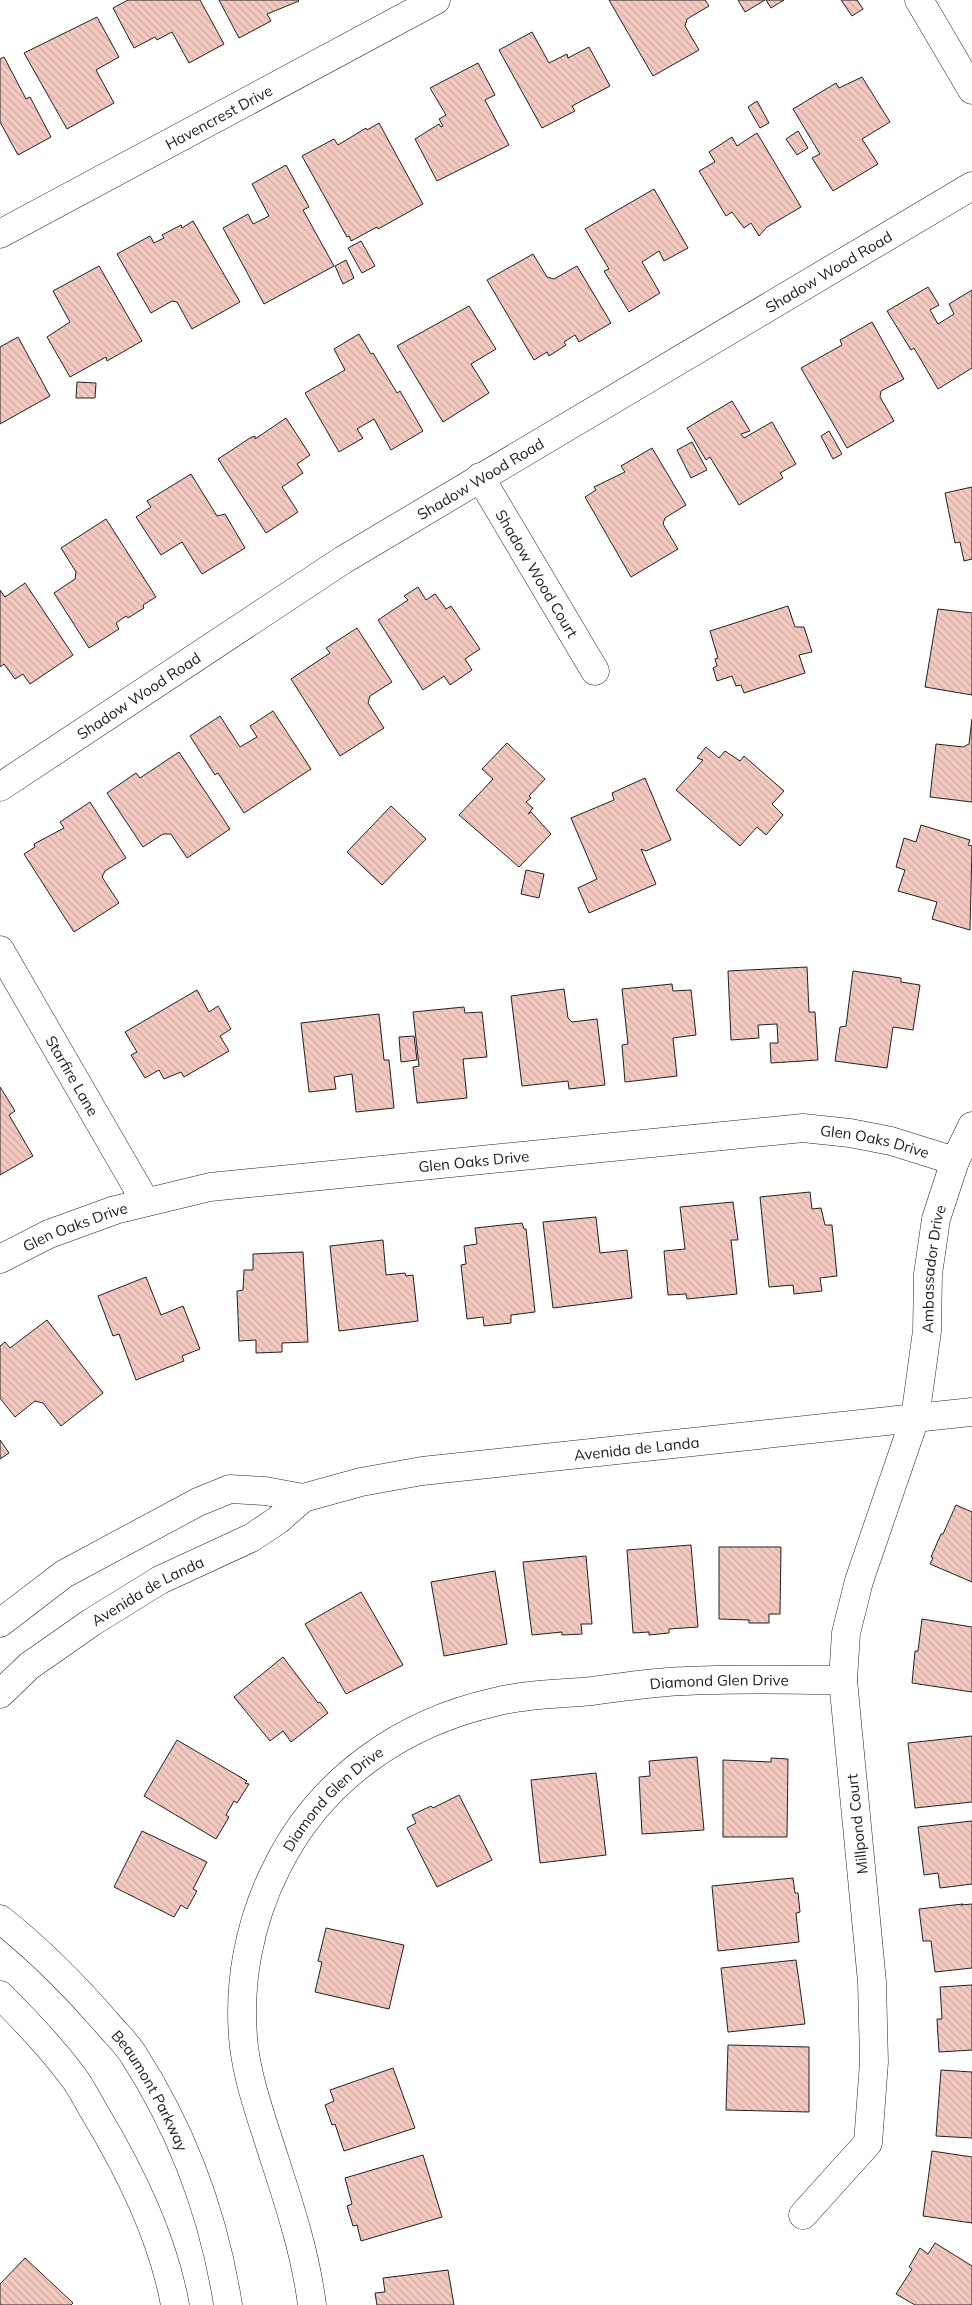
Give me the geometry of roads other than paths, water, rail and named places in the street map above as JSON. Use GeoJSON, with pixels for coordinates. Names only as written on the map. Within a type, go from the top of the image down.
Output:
{"type":"FeatureCollection","features":[{"type":"Feature","properties":{"kind":"street","name":"Havencrest Drive"},"geometry":{"type":"LineString","coordinates":[[0,234],[436,0]]}},
{"type":"Feature","properties":{"kind":"street"},"geometry":{"type":"LineString","coordinates":[[919,0],[972,90]]}},
{"type":"Feature","properties":{"kind":"street","name":"Shadow Wood Road"},"geometry":{"type":"LineString","coordinates":[[0,787],[344,560],[480,476],[972,186]]}},
{"type":"Feature","properties":{"kind":"street","name":"Shadow Wood Court"},"geometry":{"type":"LineString","coordinates":[[480,476],[595,671]]}},
{"type":"Feature","properties":{"kind":"street","name":"Starfire Lane"},"geometry":{"type":"LineString","coordinates":[[0,950],[145,1201]]}},
{"type":"Feature","properties":{"kind":"street","name":"Ambassador Drive"},"geometry":{"type":"LineString","coordinates":[[915,1418],[927,1331],[929,1265],[936,1219],[954,1161],[972,1126]]}},
{"type":"Feature","properties":{"kind":"street","name":"Glen Oaks Drive"},"geometry":{"type":"LineString","coordinates":[[0,1259],[49,1234],[114,1210],[145,1201],[210,1187],[803,1128],[850,1133],[891,1141],[954,1161]]}},
{"type":"Feature","properties":{"kind":"street","name":"Avenida de Landa"},"geometry":{"type":"LineString","coordinates":[[0,1694],[29,1666],[92,1622],[160,1580],[251,1538],[278,1520],[304,1498],[360,1482],[422,1471],[972,1412]]}},
{"type":"Feature","properties":{"kind":"street","name":"Millpond Court"},"geometry":{"type":"LineString","coordinates":[[803,2215],[868,2144],[874,2071],[872,1982],[842,1680],[846,1633],[860,1581],[915,1418]]}},
{"type":"Feature","properties":{"kind":"street","name":"Avenida de Landa"},"geometry":{"type":"LineString","coordinates":[[0,1623],[64,1574],[198,1502],[230,1490],[266,1492],[304,1498]]}},
{"type":"Feature","properties":{"kind":"street","name":"Diamond Glen Drive"},"geometry":{"type":"LineString","coordinates":[[312,2305],[297,2229],[254,2094],[244,2046],[242,1996],[248,1944],[264,1892],[286,1850],[315,1807],[352,1770],[394,1740],[444,1716],[497,1701],[683,1681],[842,1680]]}},
{"type":"Feature","properties":{"kind":"street","name":"Beaumont Parkway"},"geometry":{"type":"LineString","coordinates":[[0,1919],[21,1935],[77,1989],[132,2053],[170,2116],[198,2186],[222,2265],[228,2305]]}},
{"type":"Feature","properties":{"kind":"street"},"geometry":{"type":"LineString","coordinates":[[0,1995],[24,2019],[73,2075],[113,2143],[142,2203],[171,2283],[175,2305]]}}]}
